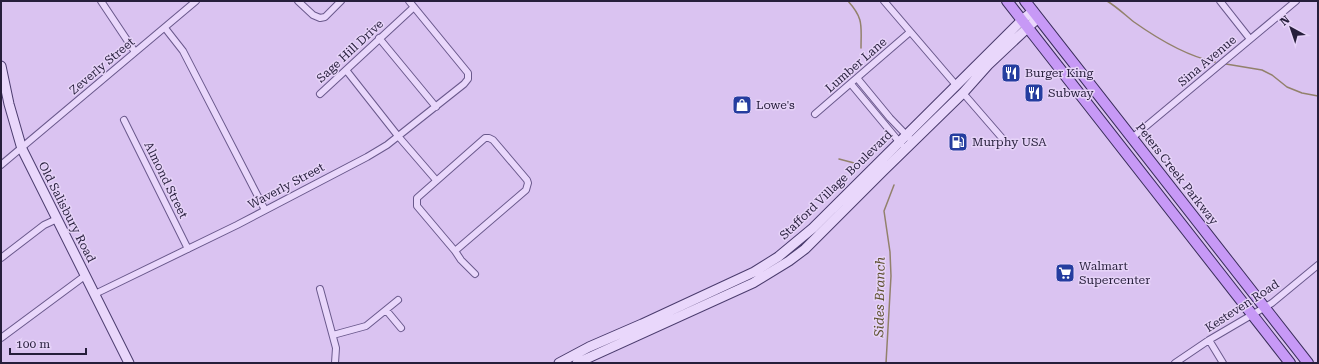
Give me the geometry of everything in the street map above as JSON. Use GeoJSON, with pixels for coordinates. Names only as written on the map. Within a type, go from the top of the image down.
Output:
{"type":"FeatureCollection","features":[{"type":"Feature","properties":{"kind":"main road"},"geometry":{"type":"LineString","coordinates":[[1007,1],[1290,363]]}},
{"type":"Feature","properties":{"kind":"main road","name":"Peters Creek Parkway"},"geometry":{"type":"LineString","coordinates":[[1025,1],[1308,363]]}},
{"type":"Feature","properties":{"kind":"main road","name":"Stafford Village Boulevard"},"geometry":{"type":"LineString","coordinates":[[560,363],[589,347],[754,272],[778,257],[813,228],[956,85],[1035,14]]}},
{"type":"Feature","properties":{"kind":"main road","name":"Stafford Village Boulevard"},"geometry":{"type":"LineString","coordinates":[[577,363],[753,283],[776,270],[805,249],[963,93],[1025,23]]}},
{"type":"Feature","properties":{"kind":"main road","name":"Old Salisbury Road"},"geometry":{"type":"LineString","coordinates":[[1,66],[9,104],[22,148],[86,275],[127,362]]}},
{"type":"Feature","properties":{"kind":"street"},"geometry":{"type":"LineString","coordinates":[[101,1],[135,52]]}},
{"type":"Feature","properties":{"kind":"street","name":"Zeverly Street"},"geometry":{"type":"LineString","coordinates":[[1,165],[196,1]]}},
{"type":"Feature","properties":{"kind":"street"},"geometry":{"type":"LineString","coordinates":[[298,1],[313,15],[320,18],[325,17],[341,1]]}},
{"type":"Feature","properties":{"kind":"street"},"geometry":{"type":"LineString","coordinates":[[409,1],[414,7]]}},
{"type":"Feature","properties":{"kind":"street"},"geometry":{"type":"LineString","coordinates":[[884,1],[956,85]]}},
{"type":"Feature","properties":{"kind":"street"},"geometry":{"type":"LineString","coordinates":[[1220,1],[1250,39]]}},
{"type":"Feature","properties":{"kind":"street","name":"Sina Avenue"},"geometry":{"type":"LineString","coordinates":[[1132,138],[1296,1]]}},
{"type":"Feature","properties":{"kind":"street","name":"Sage Hill Drive"},"geometry":{"type":"LineString","coordinates":[[320,94],[414,7]]}},
{"type":"Feature","properties":{"kind":"street","name":"Waverly Street"},"geometry":{"type":"LineString","coordinates":[[95,294],[188,249],[367,157],[387,145],[464,84],[468,79],[468,73],[414,7]]}},
{"type":"Feature","properties":{"kind":"street"},"geometry":{"type":"LineString","coordinates":[[165,28],[182,51],[265,210]]}},
{"type":"Feature","properties":{"kind":"street","name":"Lumber Lane"},"geometry":{"type":"LineString","coordinates":[[815,114],[910,32]]}},
{"type":"Feature","properties":{"kind":"street"},"geometry":{"type":"LineString","coordinates":[[380,38],[436,107]]}},
{"type":"Feature","properties":{"kind":"street"},"geometry":{"type":"LineString","coordinates":[[346,70],[398,136],[436,180]]}},
{"type":"Feature","properties":{"kind":"street"},"geometry":{"type":"LineString","coordinates":[[857,78],[913,142]]}},
{"type":"Feature","properties":{"kind":"street"},"geometry":{"type":"LineString","coordinates":[[851,84],[906,149]]}},
{"type":"Feature","properties":{"kind":"street"},"geometry":{"type":"LineString","coordinates":[[963,93],[1002,138]]}},
{"type":"Feature","properties":{"kind":"street"},"geometry":{"type":"LineString","coordinates":[[874,112],[881,107]]}},
{"type":"Feature","properties":{"kind":"street","name":"Almond Street"},"geometry":{"type":"LineString","coordinates":[[124,120],[188,249]]}},
{"type":"Feature","properties":{"kind":"street"},"geometry":{"type":"LineString","coordinates":[[455,251],[526,190],[528,183],[493,140],[489,138],[481,140],[416,198],[417,206],[461,260],[475,274]]}},
{"type":"Feature","properties":{"kind":"street"},"geometry":{"type":"LineString","coordinates":[[1,258],[44,225],[57,219]]}},
{"type":"Feature","properties":{"kind":"street","name":"Kesteven Road"},"geometry":{"type":"LineString","coordinates":[[1175,363],[1209,340],[1265,307],[1318,265]]}},
{"type":"Feature","properties":{"kind":"street"},"geometry":{"type":"LineString","coordinates":[[1,338],[86,275]]}},
{"type":"Feature","properties":{"kind":"street"},"geometry":{"type":"LineString","coordinates":[[320,289],[336,348],[335,363]]}},
{"type":"Feature","properties":{"kind":"street"},"geometry":{"type":"LineString","coordinates":[[333,336],[366,326],[398,300]]}},
{"type":"Feature","properties":{"kind":"street"},"geometry":{"type":"LineString","coordinates":[[386,310],[401,328]]}},
{"type":"Feature","properties":{"kind":"street"},"geometry":{"type":"LineString","coordinates":[[1209,340],[1223,363]]}},
{"type":"Feature","properties":{"kind":"waterway","name":"Sides Branch"},"geometry":{"type":"LineString","coordinates":[[848,1],[859,18],[861,28],[861,48]]}},
{"type":"Feature","properties":{"kind":"waterway"},"geometry":{"type":"LineString","coordinates":[[1107,1],[1118,8],[1134,22],[1163,41],[1193,56],[1215,62]]}},
{"type":"Feature","properties":{"kind":"waterway"},"geometry":{"type":"LineString","coordinates":[[1226,64],[1262,70],[1272,75],[1287,87],[1302,93],[1318,96]]}},
{"type":"Feature","properties":{"kind":"waterway","name":"Sides Branch"},"geometry":{"type":"LineString","coordinates":[[839,159],[858,164]]}},
{"type":"Feature","properties":{"kind":"waterway","name":"Sides Branch"},"geometry":{"type":"LineString","coordinates":[[886,363],[891,276],[890,252],[884,211],[894,185]]}},
{"type":"Feature","properties":{"kind":"place","name":"Burger King"},"geometry":{"type":"Point","coordinates":[1011,73]}},
{"type":"Feature","properties":{"kind":"place","name":"Subway"},"geometry":{"type":"Point","coordinates":[1034,93]}},
{"type":"Feature","properties":{"kind":"place","name":"Lowe's"},"geometry":{"type":"Point","coordinates":[742,105]}},
{"type":"Feature","properties":{"kind":"place","name":"Murphy USA"},"geometry":{"type":"Point","coordinates":[958,142]}},
{"type":"Feature","properties":{"kind":"place","name":"Walmart Supercenter"},"geometry":{"type":"Point","coordinates":[1065,273]}}]}
